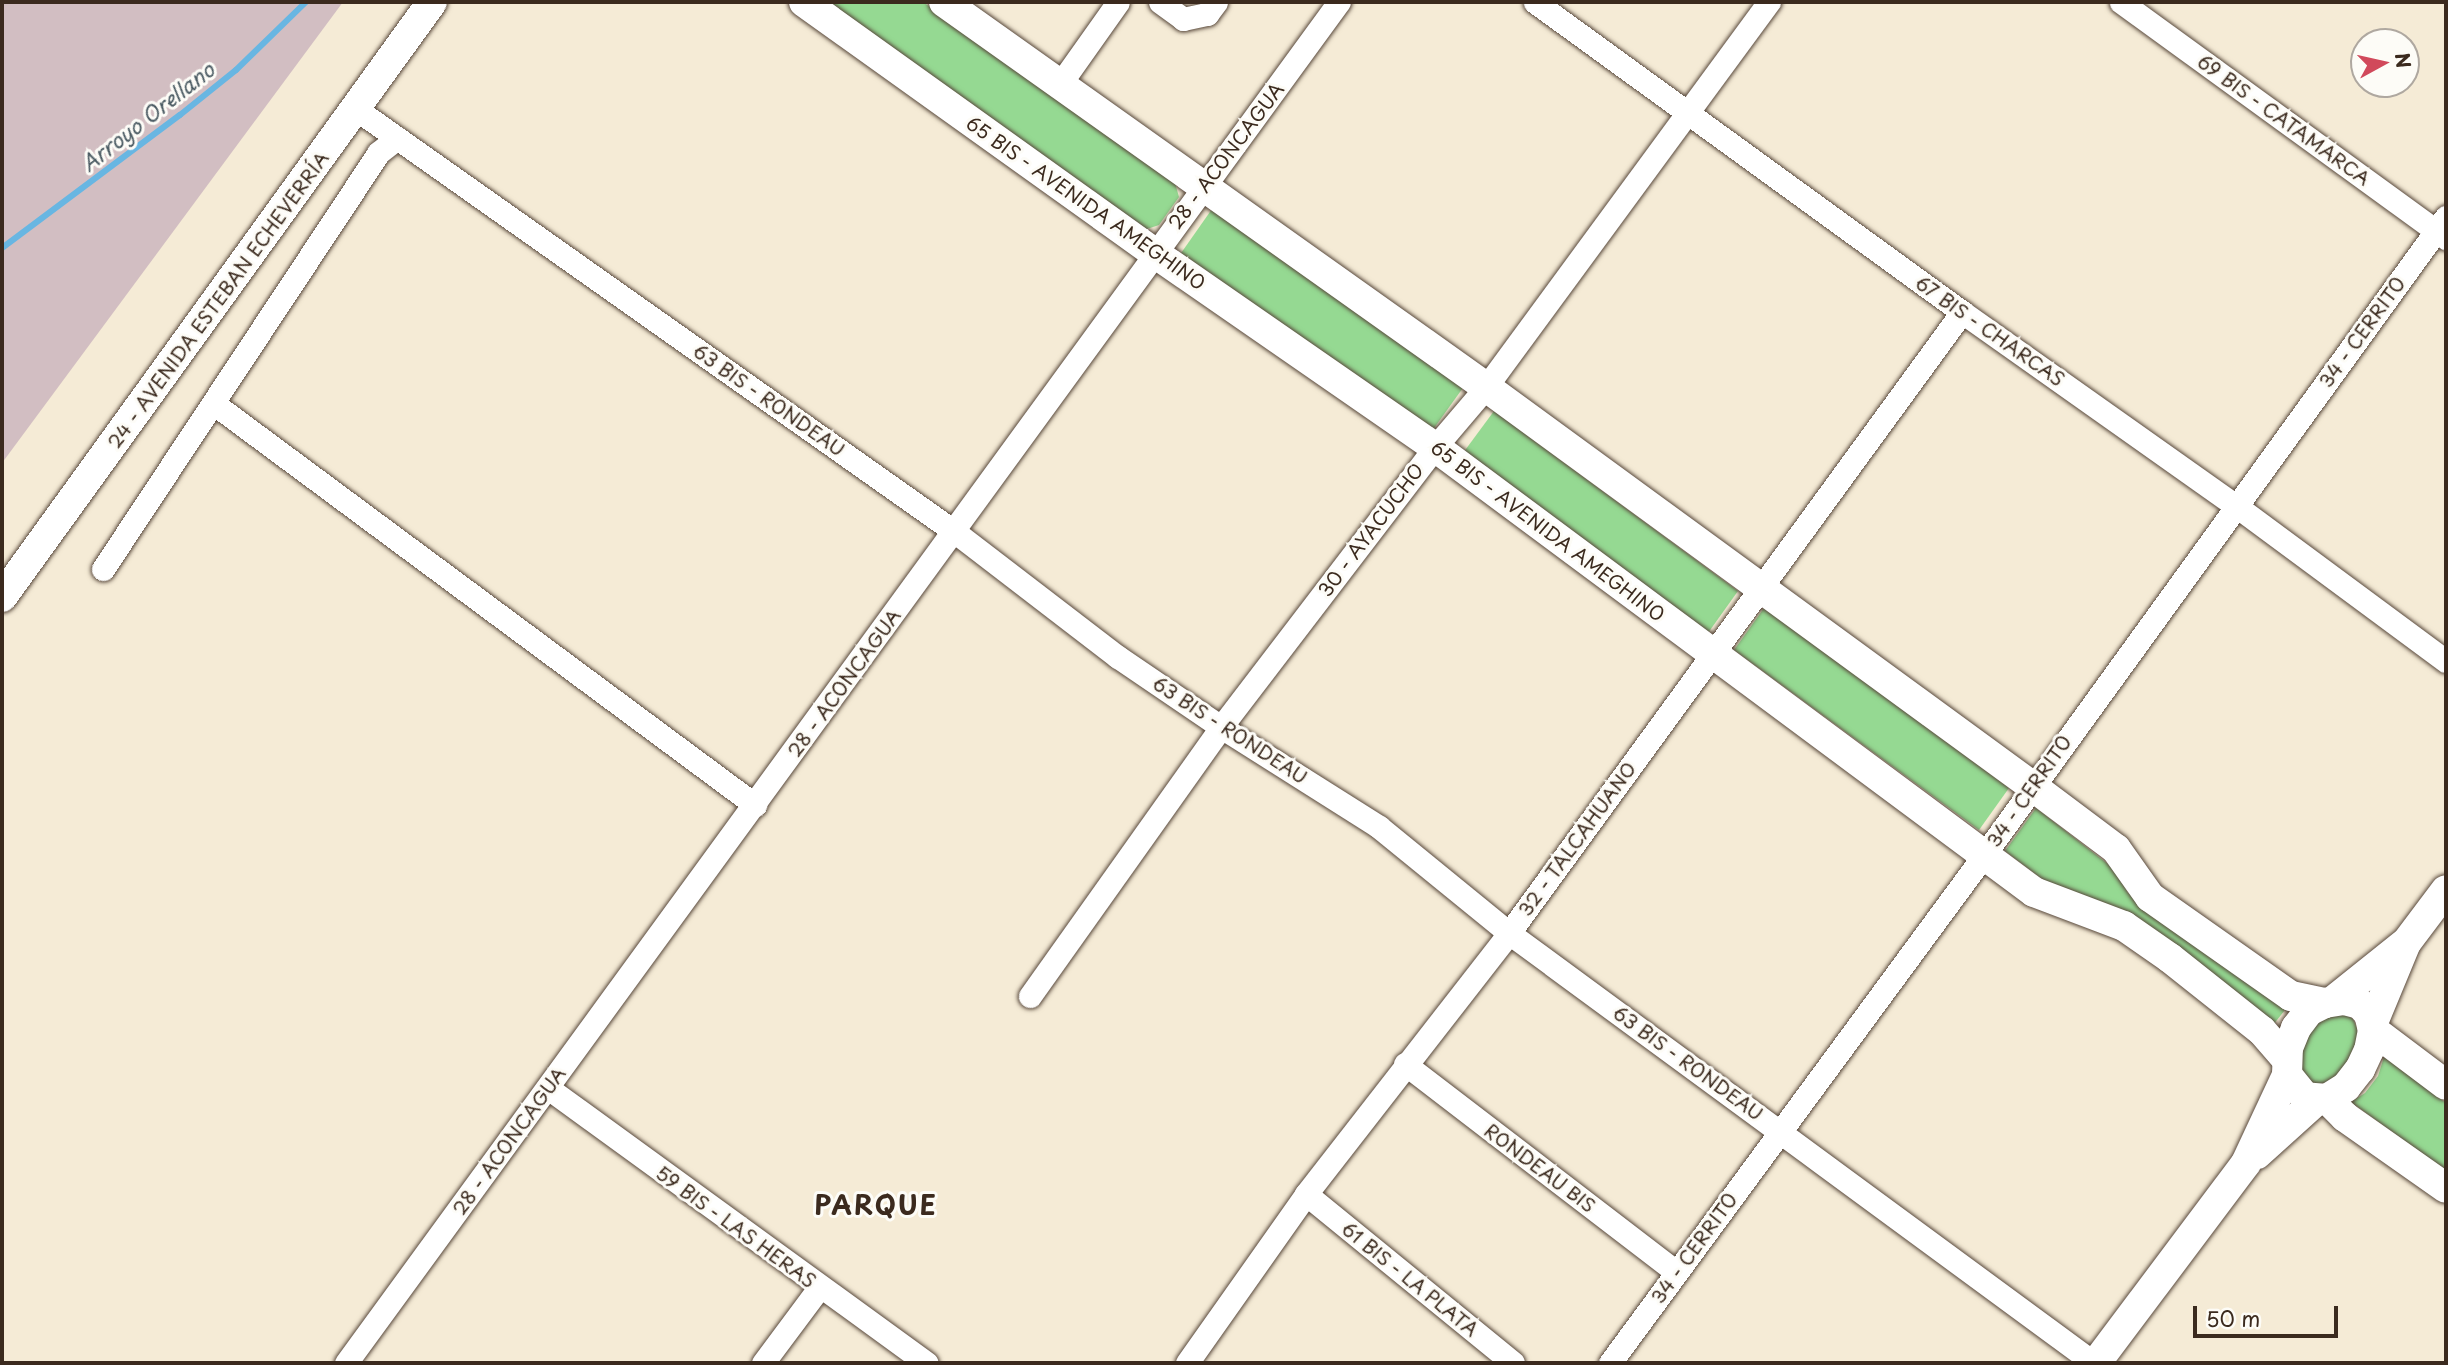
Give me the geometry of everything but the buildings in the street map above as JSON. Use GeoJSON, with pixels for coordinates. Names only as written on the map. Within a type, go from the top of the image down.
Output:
{"type":"FeatureCollection","features":[{"type":"Feature","properties":{"kind":"main road","name":"24 - AVENIDA ESTEBAN ECHEVERRÍA"},"geometry":{"type":"LineString","coordinates":[[2,597],[432,2]]}},
{"type":"Feature","properties":{"kind":"main road","name":"65 BIS - AVENIDA AMEGHINO"},"geometry":{"type":"LineString","coordinates":[[804,2],[1153,252],[1435,447],[2034,892],[2124,926],[2170,958],[2262,1031],[2287,1068]]}},
{"type":"Feature","properties":{"kind":"main road"},"geometry":{"type":"LineString","coordinates":[[944,2],[1486,387],[2032,786],[2116,849],[2150,897],[2291,996],[2360,1004],[2369,1014],[2372,1028],[2446,1086]]}},
{"type":"Feature","properties":{"kind":"main road"},"geometry":{"type":"LineString","coordinates":[[2095,1363],[2246,1163],[2322,1099],[2346,1087],[2360,1069],[2369,1050],[2372,1028],[2406,943],[2446,890]]}},
{"type":"Feature","properties":{"kind":"main road"},"geometry":{"type":"LineString","coordinates":[[2246,1163],[2287,1068],[2296,1028],[2309,1011],[2329,1002],[2406,943]]}},
{"type":"Feature","properties":{"kind":"main road"},"geometry":{"type":"LineString","coordinates":[[2287,1068],[2305,1097],[2322,1099],[2446,1188]]}},
{"type":"Feature","properties":{"kind":"street"},"geometry":{"type":"LineString","coordinates":[[1060,84],[1118,2]]}},
{"type":"Feature","properties":{"kind":"street"},"geometry":{"type":"LineString","coordinates":[[1160,2],[1183,19],[1207,14],[1216,2]]}},
{"type":"Feature","properties":{"kind":"street","name":"28 - ACONCAGUA"},"geometry":{"type":"LineString","coordinates":[[348,1362],[955,532],[1153,252],[1205,188],[1339,2]]}},
{"type":"Feature","properties":{"kind":"street","name":"67 BIS - CHARCAS"},"geometry":{"type":"LineString","coordinates":[[1535,2],[1962,312],[2235,505],[2446,661]]}},
{"type":"Feature","properties":{"kind":"street","name":"30 - AYACUCHO"},"geometry":{"type":"LineString","coordinates":[[1030,996],[1221,727],[1435,447],[1486,387],[1769,2]]}},
{"type":"Feature","properties":{"kind":"street","name":"69 BIS - CATAMARCA"},"geometry":{"type":"LineString","coordinates":[[2121,2],[2443,229]]}},
{"type":"Feature","properties":{"kind":"street","name":"63 BIS - RONDEAU"},"geometry":{"type":"LineString","coordinates":[[356,109],[955,532],[1118,657],[1221,727],[1379,827],[1509,933],[2095,1363]]}},
{"type":"Feature","properties":{"kind":"street"},"geometry":{"type":"LineString","coordinates":[[103,569],[378,153],[397,138]]}},
{"type":"Feature","properties":{"kind":"street","name":"34 - CERRITO"},"geometry":{"type":"LineString","coordinates":[[1610,1363],[1675,1271],[1984,855],[2235,505],[2443,229]]}},
{"type":"Feature","properties":{"kind":"street","name":"32 - TALCAHUANO"},"geometry":{"type":"LineString","coordinates":[[1187,1363],[1306,1194],[1509,933],[1711,652],[1962,312]]}},
{"type":"Feature","properties":{"kind":"street"},"geometry":{"type":"LineString","coordinates":[[213,403],[755,805]]}},
{"type":"Feature","properties":{"kind":"street","name":"RONDEAU BIS"},"geometry":{"type":"LineString","coordinates":[[1405,1064],[1675,1271]]}},
{"type":"Feature","properties":{"kind":"street","name":"59 BIS - LAS HERAS"},"geometry":{"type":"LineString","coordinates":[[548,1088],[819,1288],[926,1363]]}},
{"type":"Feature","properties":{"kind":"street","name":"61 BIS - LA PLATA"},"geometry":{"type":"LineString","coordinates":[[1306,1194],[1513,1363]]}},
{"type":"Feature","properties":{"kind":"street"},"geometry":{"type":"LineString","coordinates":[[763,1363],[819,1288]]}},
{"type":"Feature","properties":{"kind":"shaded area"},"geometry":{"type":"Polygon","coordinates":[[[2,2],[343,2],[2,463],[2,2]]]}},
{"type":"Feature","properties":{"kind":"green space"},"geometry":{"type":"Polygon","coordinates":[[[828,2],[923,2],[1175,183],[1179,197],[1159,225],[1147,229],[1134,227],[828,2]]]}},
{"type":"Feature","properties":{"kind":"green space"},"geometry":{"type":"Polygon","coordinates":[[[1212,209],[1465,385],[1432,431],[1179,256],[1212,209]]]}},
{"type":"Feature","properties":{"kind":"green space"},"geometry":{"type":"Polygon","coordinates":[[[1494,411],[1738,591],[1708,633],[1463,453],[1494,411]]]}},
{"type":"Feature","properties":{"kind":"green space"},"geometry":{"type":"Polygon","coordinates":[[[1764,608],[2009,788],[1979,830],[1734,650],[1764,608]]]}},
{"type":"Feature","properties":{"kind":"green space"},"geometry":{"type":"Polygon","coordinates":[[[2036,808],[2113,868],[2128,893],[2289,1005],[2273,1025],[2054,888],[2005,851],[2036,808]]]}},
{"type":"Feature","properties":{"kind":"green space"},"geometry":{"type":"Polygon","coordinates":[[[2342,1012],[2353,1019],[2358,1031],[2357,1046],[2344,1071],[2329,1082],[2315,1085],[2304,1082],[2297,1066],[2314,1017],[2342,1012]]]}},
{"type":"Feature","properties":{"kind":"green space"},"geometry":{"type":"Polygon","coordinates":[[[2384,1057],[2446,1103],[2446,1171],[2351,1102],[2365,1093],[2378,1076],[2384,1057]]]}},
{"type":"Feature","properties":{"kind":"waterway","name":"Arroyo Orellano"},"geometry":{"type":"LineString","coordinates":[[2,248],[236,70],[306,2]]}},
{"type":"Feature","properties":{"kind":"district","name":"PARQUE"},"geometry":{"type":"Point","coordinates":[876,1205]}}]}
